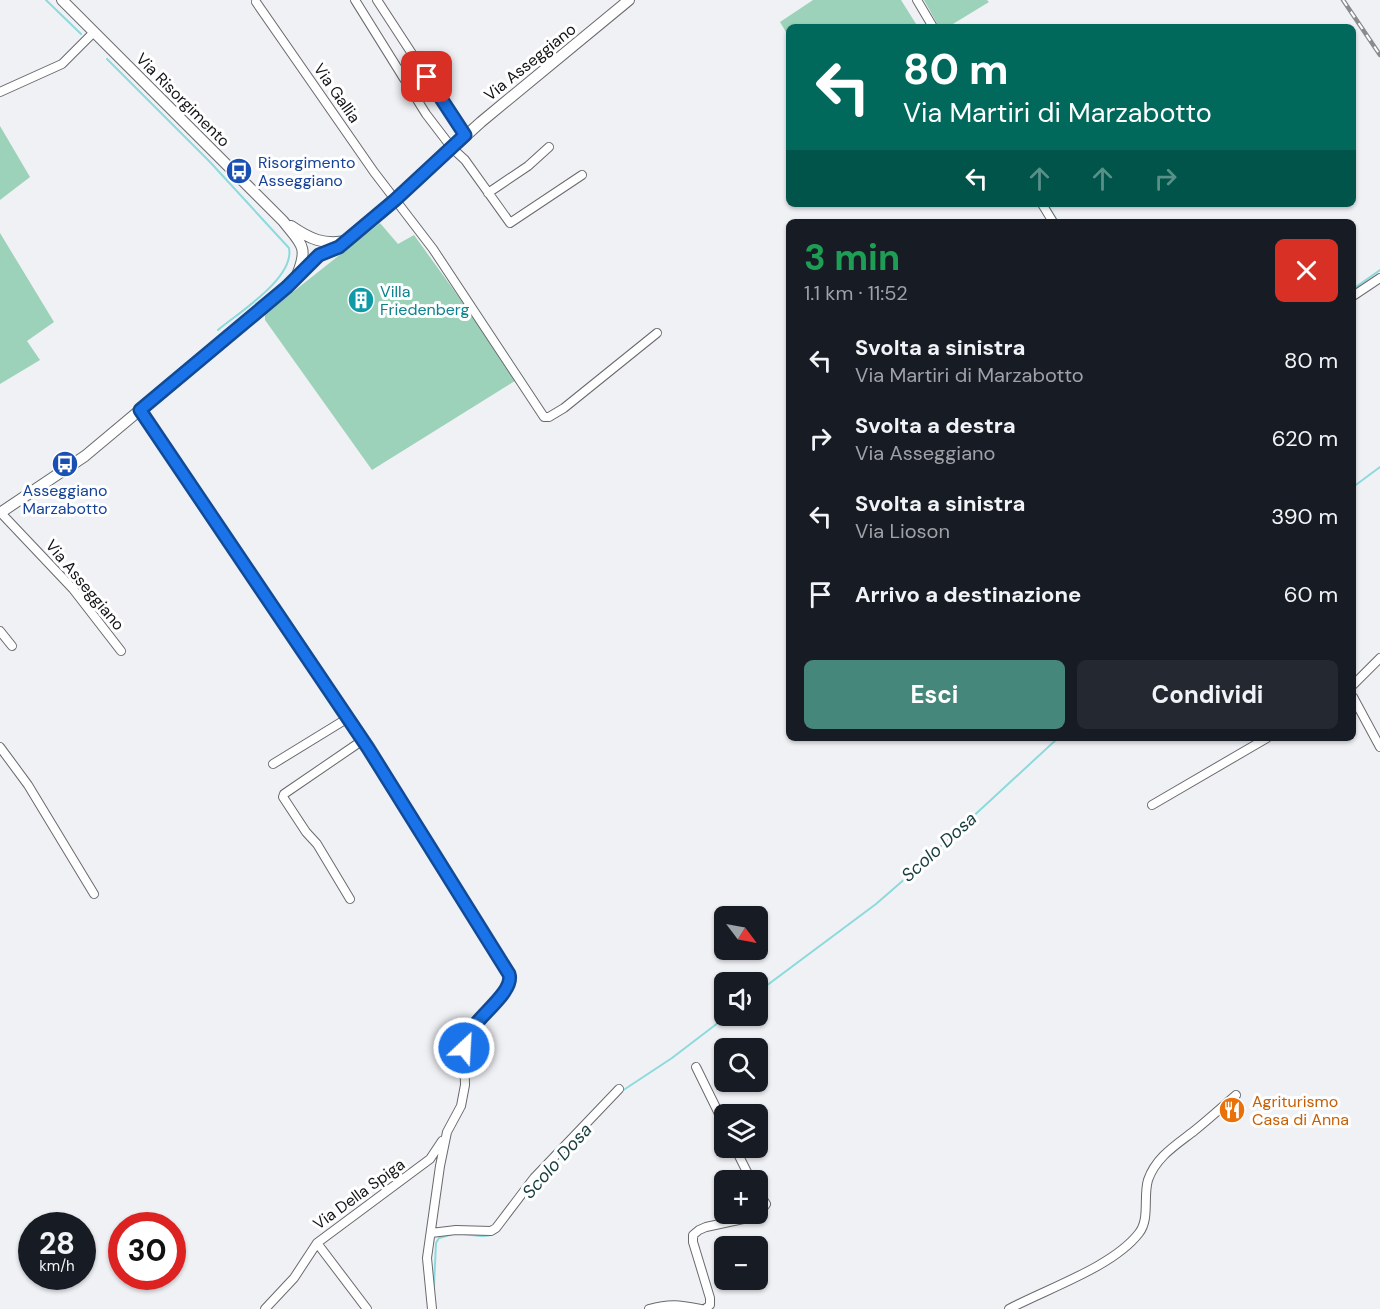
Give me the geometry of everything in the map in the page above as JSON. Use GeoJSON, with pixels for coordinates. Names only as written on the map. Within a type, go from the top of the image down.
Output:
{"type":"FeatureCollection","features":[{"type":"Feature","properties":{"kind":"street","name":"Via Risorgimento"},"geometry":{"type":"LineString","coordinates":[[62,0],[284,221],[314,240]]}},
{"type":"Feature","properties":{"kind":"street"},"geometry":{"type":"LineString","coordinates":[[355,0],[426,114],[452,148],[465,160],[510,223],[582,175]]}},
{"type":"Feature","properties":{"kind":"street"},"geometry":{"type":"LineString","coordinates":[[377,0],[465,135]]}},
{"type":"Feature","properties":{"kind":"street","name":"Via Asseggiano"},"geometry":{"type":"LineString","coordinates":[[121,651],[73,589],[1,513],[79,461],[295,279],[317,256],[335,249],[346,241],[395,200],[465,135],[629,0]]}},
{"type":"Feature","properties":{"kind":"street"},"geometry":{"type":"LineString","coordinates":[[917,0],[931,24]]}},
{"type":"Feature","properties":{"kind":"street","name":"Via Gallia"},"geometry":{"type":"LineString","coordinates":[[256,3],[395,200],[433,249],[544,417],[549,417],[657,333]]}},
{"type":"Feature","properties":{"kind":"street"},"geometry":{"type":"LineString","coordinates":[[0,92],[62,64],[94,32]]}},
{"type":"Feature","properties":{"kind":"street"},"geometry":{"type":"LineString","coordinates":[[488,193],[528,166],[549,147]]}},
{"type":"Feature","properties":{"kind":"street","name":"Via Risorgimento"},"geometry":{"type":"LineString","coordinates":[[284,221],[303,251]]}},
{"type":"Feature","properties":{"kind":"street"},"geometry":{"type":"LineString","coordinates":[[314,240],[346,241]]}},
{"type":"Feature","properties":{"kind":"street"},"geometry":{"type":"LineString","coordinates":[[303,251],[310,258],[317,256],[321,246],[314,240]]}},
{"type":"Feature","properties":{"kind":"street","name":"Via Asseggiano"},"geometry":{"type":"LineString","coordinates":[[295,279],[306,242],[314,240]]}},
{"type":"Feature","properties":{"kind":"street"},"geometry":{"type":"LineString","coordinates":[[1356,294],[1380,278]]}},
{"type":"Feature","properties":{"kind":"street"},"geometry":{"type":"LineString","coordinates":[[140,410],[363,740],[511,976],[511,982],[506,990],[468,1034],[464,1048],[465,1086],[461,1106],[447,1132],[440,1162],[427,1258],[432,1309]]}},
{"type":"Feature","properties":{"kind":"street"},"geometry":{"type":"LineString","coordinates":[[0,631],[12,646]]}},
{"type":"Feature","properties":{"kind":"street"},"geometry":{"type":"LineString","coordinates":[[1356,682],[1380,658]]}},
{"type":"Feature","properties":{"kind":"street"},"geometry":{"type":"LineString","coordinates":[[1356,703],[1380,747]]}},
{"type":"Feature","properties":{"kind":"street"},"geometry":{"type":"LineString","coordinates":[[273,764],[348,718]]}},
{"type":"Feature","properties":{"kind":"street"},"geometry":{"type":"LineString","coordinates":[[350,899],[317,844],[306,832],[283,797],[284,794],[363,740]]}},
{"type":"Feature","properties":{"kind":"street"},"geometry":{"type":"LineString","coordinates":[[1152,805],[1263,741]]}},
{"type":"Feature","properties":{"kind":"street"},"geometry":{"type":"LineString","coordinates":[[0,747],[28,785],[94,894]]}},
{"type":"Feature","properties":{"kind":"street"},"geometry":{"type":"LineString","coordinates":[[696,1067],[714,1104]]}},
{"type":"Feature","properties":{"kind":"street"},"geometry":{"type":"LineString","coordinates":[[432,1233],[456,1230],[492,1231],[496,1228],[534,1178],[619,1089]]}},
{"type":"Feature","properties":{"kind":"street"},"geometry":{"type":"LineString","coordinates":[[1009,1309],[1071,1280],[1110,1257],[1137,1236],[1144,1226],[1149,1179],[1160,1159],[1236,1095]]}},
{"type":"Feature","properties":{"kind":"street","name":"Via Della Spiga"},"geometry":{"type":"LineString","coordinates":[[367,1309],[317,1243],[434,1155],[447,1132]]}},
{"type":"Feature","properties":{"kind":"street"},"geometry":{"type":"LineString","coordinates":[[434,1155],[440,1162]]}},
{"type":"Feature","properties":{"kind":"street"},"geometry":{"type":"LineString","coordinates":[[649,1309],[681,1304],[703,1309],[710,1305],[693,1235],[706,1227],[719,1224]]}},
{"type":"Feature","properties":{"kind":"street"},"geometry":{"type":"LineString","coordinates":[[265,1309],[294,1278],[317,1243]]}},
{"type":"Feature","properties":{"kind":"street"},"geometry":{"type":"LineString","coordinates":[[276,1299],[277,1309]]}},
{"type":"Feature","properties":{"kind":"green space"},"geometry":{"type":"Polygon","coordinates":[[[813,0],[901,0],[916,24],[786,24],[786,32],[780,22],[813,0]]]}},
{"type":"Feature","properties":{"kind":"green space"},"geometry":{"type":"Polygon","coordinates":[[[924,0],[987,0],[989,2],[953,24],[937,24],[924,0]]]}},
{"type":"Feature","properties":{"kind":"green space"},"geometry":{"type":"Polygon","coordinates":[[[0,126],[30,177],[0,200],[0,126]]]}},
{"type":"Feature","properties":{"kind":"green space"},"geometry":{"type":"Polygon","coordinates":[[[380,223],[398,244],[414,235],[518,379],[372,470],[265,320],[265,314],[380,223]]]}},
{"type":"Feature","properties":{"kind":"green space"},"geometry":{"type":"Polygon","coordinates":[[[0,233],[54,322],[27,341],[40,360],[0,384],[0,233]]]}},
{"type":"Feature","properties":{"kind":"waterway"},"geometry":{"type":"LineString","coordinates":[[46,0],[81,34]]}},
{"type":"Feature","properties":{"kind":"waterway"},"geometry":{"type":"LineString","coordinates":[[107,59],[210,162],[289,248],[288,259],[283,271],[274,283],[218,330]]}},
{"type":"Feature","properties":{"kind":"waterway"},"geometry":{"type":"LineString","coordinates":[[1049,207],[1056,219]]}},
{"type":"Feature","properties":{"kind":"waterway"},"geometry":{"type":"LineString","coordinates":[[1356,287],[1380,270]]}},
{"type":"Feature","properties":{"kind":"waterway","name":"Scolo Dosa"},"geometry":{"type":"LineString","coordinates":[[1356,485],[1380,467]]}},
{"type":"Feature","properties":{"kind":"waterway","name":"Scolo Dosa"},"geometry":{"type":"LineString","coordinates":[[768,985],[876,904],[1055,741]]}},
{"type":"Feature","properties":{"kind":"waterway","name":"Scolo Dosa"},"geometry":{"type":"LineString","coordinates":[[622,1091],[672,1058],[714,1026]]}},
{"type":"Feature","properties":{"kind":"waterway","name":"Scolo Dosa"},"geometry":{"type":"LineString","coordinates":[[434,1286],[436,1243],[439,1238],[453,1234],[487,1236],[497,1232]]}},
{"type":"Feature","properties":{"kind":"railway"},"geometry":{"type":"LineString","coordinates":[[1343,0],[1380,55]]}},
{"type":"Feature","properties":{"kind":"place","name":"Risorgimento Asseggiano"},"geometry":{"type":"Point","coordinates":[239,171]}},
{"type":"Feature","properties":{"kind":"place","name":"Villa Friedenberg"},"geometry":{"type":"Point","coordinates":[361,300]}},
{"type":"Feature","properties":{"kind":"place","name":"Asseggiano Marzabotto"},"geometry":{"type":"Point","coordinates":[65,464]}},
{"type":"Feature","properties":{"kind":"place","name":"Agriturismo Casa di Anna"},"geometry":{"type":"Point","coordinates":[1232,1110]}},
{"type":"Feature","properties":{"kind":"route"},"geometry":{"type":"LineString","coordinates":[[427,77],[465,135],[395,200],[339,247],[316,257],[287,287],[140,410],[368,748],[511,976],[511,982],[506,990],[468,1034],[464,1048]]}}]}
